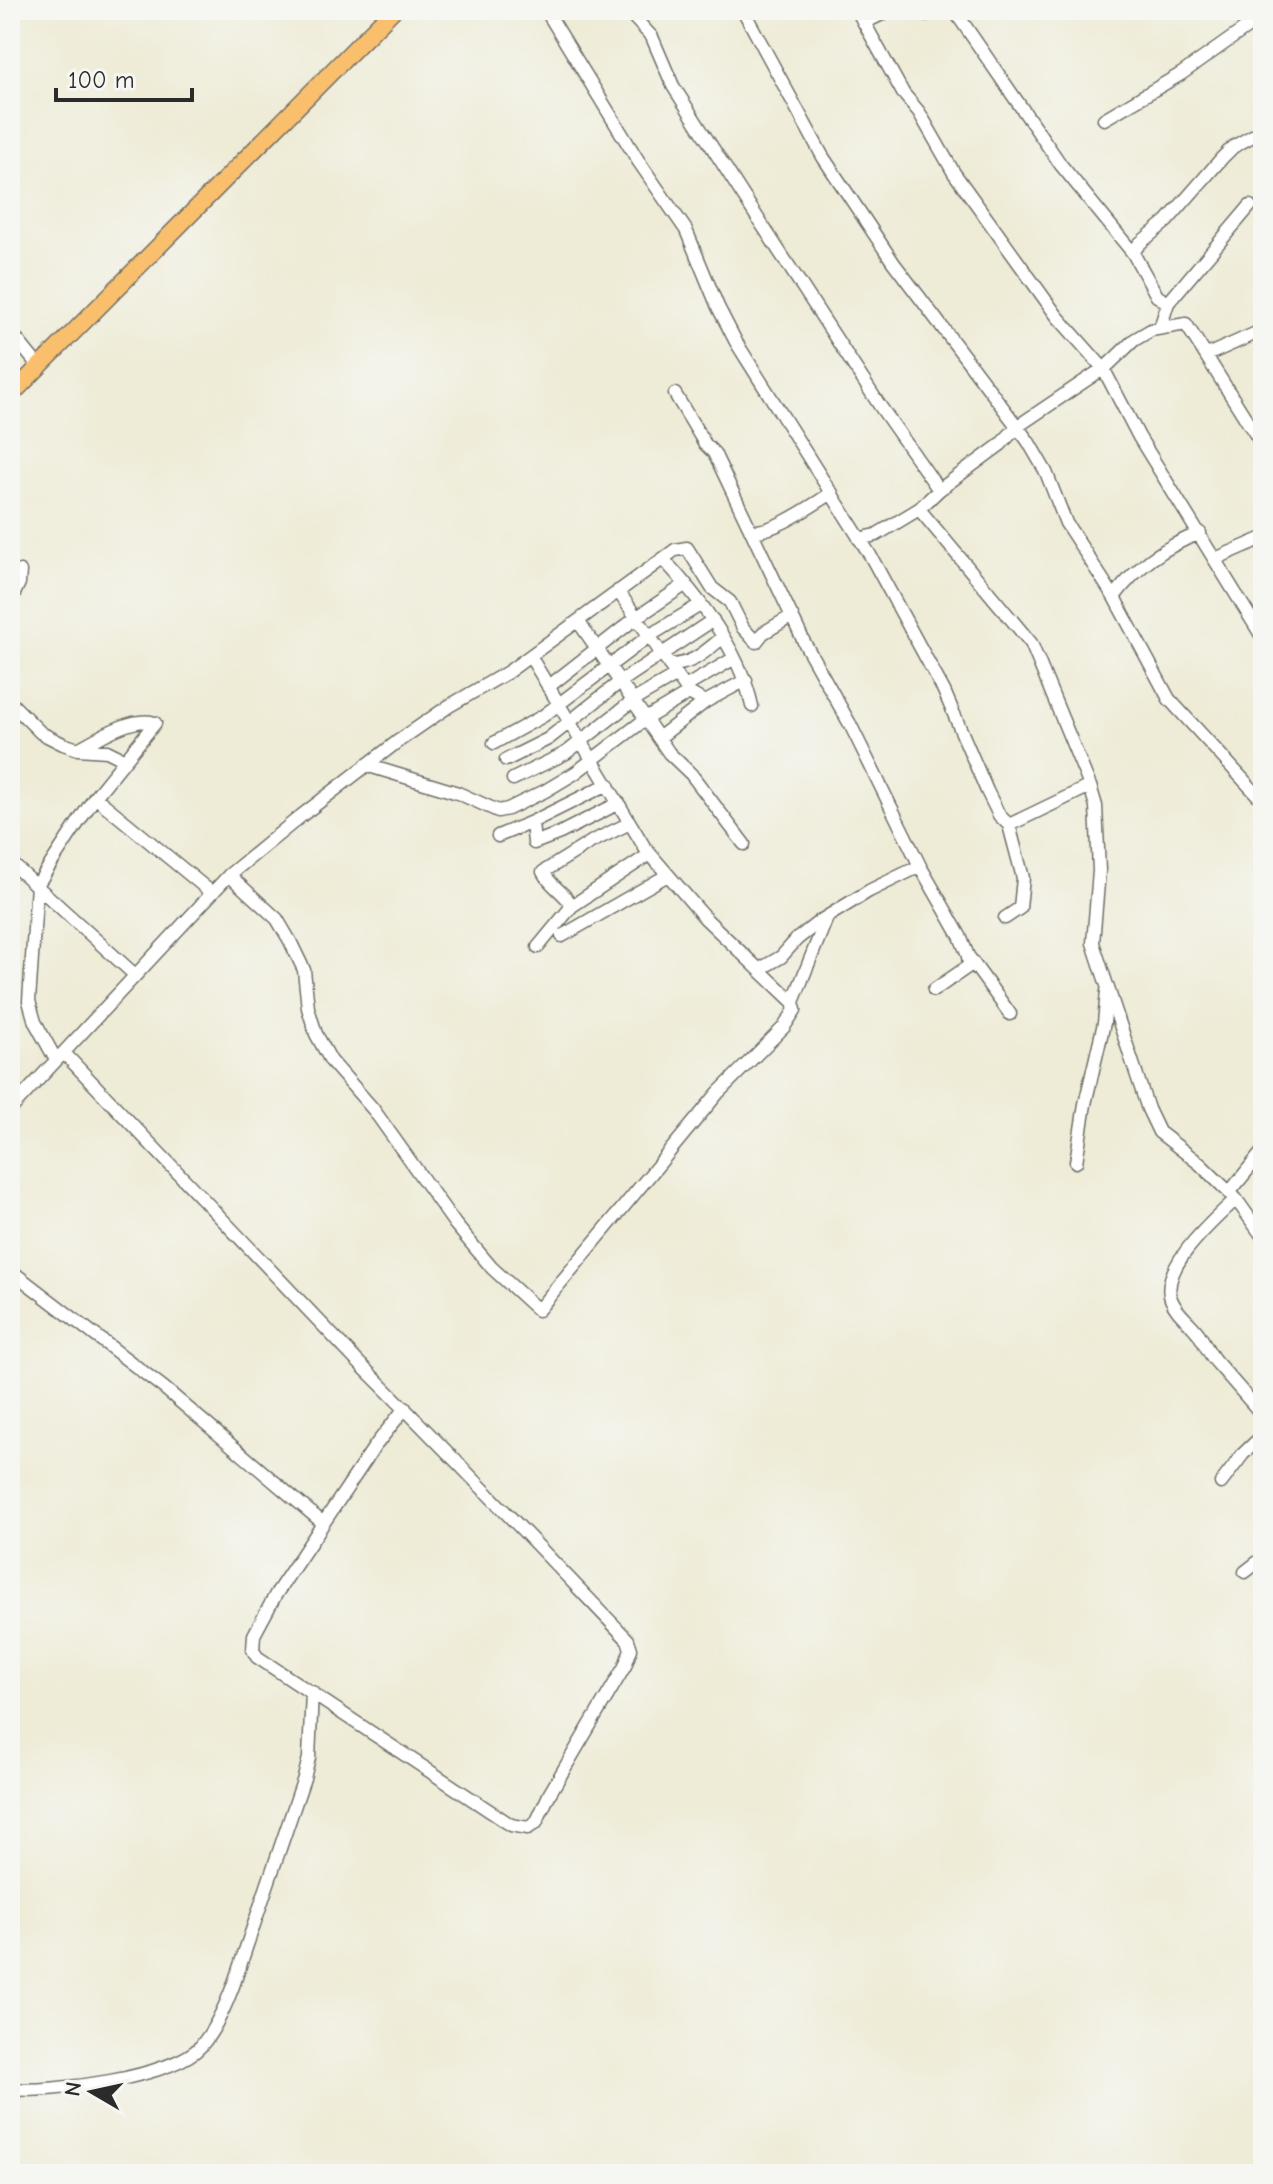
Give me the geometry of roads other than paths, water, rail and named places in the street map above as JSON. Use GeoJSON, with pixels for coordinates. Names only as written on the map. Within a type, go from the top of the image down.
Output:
{"type":"FeatureCollection","features":[{"type":"Feature","properties":{"kind":"main road"},"geometry":{"type":"LineString","coordinates":[[10,396],[393,10]]}},
{"type":"Feature","properties":{"kind":"street"},"geometry":{"type":"LineString","coordinates":[[254,10],[266,10]]}},
{"type":"Feature","properties":{"kind":"street"},"geometry":{"type":"LineString","coordinates":[[546,10],[639,162],[686,230],[736,342],[832,493],[944,691],[987,791],[999,815],[1009,825],[1023,887],[1020,908],[1005,918]]}},
{"type":"Feature","properties":{"kind":"street"},"geometry":{"type":"LineString","coordinates":[[627,10],[652,37],[673,86],[880,406],[939,490]]}},
{"type":"Feature","properties":{"kind":"street"},"geometry":{"type":"LineString","coordinates":[[743,10],[823,157],[893,262],[1018,426],[1046,472],[1077,543],[1114,597],[1169,699],[1263,801]]}},
{"type":"Feature","properties":{"kind":"street"},"geometry":{"type":"LineString","coordinates":[[857,10],[903,93],[919,112],[954,173],[1057,316],[1103,368],[1127,417],[1263,638]]}},
{"type":"Feature","properties":{"kind":"street"},"geometry":{"type":"LineString","coordinates":[[864,23],[890,10]]}},
{"type":"Feature","properties":{"kind":"street"},"geometry":{"type":"LineString","coordinates":[[906,10],[925,15],[935,10]]}},
{"type":"Feature","properties":{"kind":"street"},"geometry":{"type":"LineString","coordinates":[[954,10],[1061,165],[1133,253],[1157,296],[1168,303]]}},
{"type":"Feature","properties":{"kind":"street"},"geometry":{"type":"LineString","coordinates":[[1104,119],[1181,74],[1263,16]]}},
{"type":"Feature","properties":{"kind":"street"},"geometry":{"type":"LineString","coordinates":[[1133,253],[1139,244],[1167,221],[1233,147],[1263,130]]}},
{"type":"Feature","properties":{"kind":"street"},"geometry":{"type":"LineString","coordinates":[[1160,328],[1168,303],[1250,206]]}},
{"type":"Feature","properties":{"kind":"street"},"geometry":{"type":"LineString","coordinates":[[859,539],[876,535],[919,509],[939,490],[1000,445],[1018,426],[1103,368],[1134,340],[1151,330],[1186,324],[1263,446]]}},
{"type":"Feature","properties":{"kind":"street"},"geometry":{"type":"LineString","coordinates":[[1207,355],[1263,330]]}},
{"type":"Feature","properties":{"kind":"street"},"geometry":{"type":"LineString","coordinates":[[10,331],[40,368]]}},
{"type":"Feature","properties":{"kind":"street"},"geometry":{"type":"LineString","coordinates":[[675,394],[705,444],[714,453],[792,616],[968,956],[1010,1014]]}},
{"type":"Feature","properties":{"kind":"street"},"geometry":{"type":"LineString","coordinates":[[752,531],[772,527],[832,493]]}},
{"type":"Feature","properties":{"kind":"street"},"geometry":{"type":"LineString","coordinates":[[919,509],[1031,643],[1090,786],[1096,806],[1099,871],[1092,934],[1148,1109],[1159,1132],[1200,1164],[1232,1196],[1263,1237]]}},
{"type":"Feature","properties":{"kind":"street"},"geometry":{"type":"LineString","coordinates":[[1114,597],[1129,576],[1146,562],[1164,549],[1200,533]]}},
{"type":"Feature","properties":{"kind":"street"},"geometry":{"type":"LineString","coordinates":[[1215,559],[1263,538]]}},
{"type":"Feature","properties":{"kind":"street"},"geometry":{"type":"LineString","coordinates":[[10,1089],[15,1105],[229,875],[366,765],[449,706],[530,656],[675,550],[687,548],[712,588],[730,602],[743,628],[756,642],[763,633],[792,616]]}},
{"type":"Feature","properties":{"kind":"street"},"geometry":{"type":"LineString","coordinates":[[664,560],[713,620],[746,680],[752,706]]}},
{"type":"Feature","properties":{"kind":"street"},"geometry":{"type":"LineString","coordinates":[[10,602],[19,583],[20,571]]}},
{"type":"Feature","properties":{"kind":"street"},"geometry":{"type":"LineString","coordinates":[[548,687],[597,647],[686,584]]}},
{"type":"Feature","properties":{"kind":"street"},"geometry":{"type":"LineString","coordinates":[[618,591],[687,690],[705,702]]}},
{"type":"Feature","properties":{"kind":"street"},"geometry":{"type":"LineString","coordinates":[[494,743],[558,705],[649,636],[700,605]]}},
{"type":"Feature","properties":{"kind":"street"},"geometry":{"type":"LineString","coordinates":[[513,779],[582,742],[634,700],[713,620]]}},
{"type":"Feature","properties":{"kind":"street"},"geometry":{"type":"LineString","coordinates":[[578,621],[660,737],[744,844]]}},
{"type":"Feature","properties":{"kind":"street"},"geometry":{"type":"LineString","coordinates":[[506,760],[548,739],[620,682],[669,665],[686,664],[722,638]]}},
{"type":"Feature","properties":{"kind":"street"},"geometry":{"type":"LineString","coordinates":[[530,656],[630,823],[666,876],[793,1002]]}},
{"type":"Feature","properties":{"kind":"street"},"geometry":{"type":"LineString","coordinates":[[366,765],[391,775],[424,781],[498,811],[545,791],[587,764],[592,757],[733,659]]}},
{"type":"Feature","properties":{"kind":"street"},"geometry":{"type":"LineString","coordinates":[[660,737],[705,702],[746,680]]}},
{"type":"Feature","properties":{"kind":"street"},"geometry":{"type":"LineString","coordinates":[[687,690],[692,711]]}},
{"type":"Feature","properties":{"kind":"street"},"geometry":{"type":"LineString","coordinates":[[10,702],[41,733],[78,749],[107,751],[125,760]]}},
{"type":"Feature","properties":{"kind":"street"},"geometry":{"type":"LineString","coordinates":[[78,749],[112,731],[148,721],[155,723],[95,797],[37,885],[29,1001],[35,1022],[60,1057],[405,1408],[628,1640],[631,1649],[629,1658],[536,1823],[528,1828],[511,1825],[257,1657],[253,1650],[254,1635],[276,1594],[375,1446],[405,1408]]}},
{"type":"Feature","properties":{"kind":"street"},"geometry":{"type":"LineString","coordinates":[[498,836],[608,784]]}},
{"type":"Feature","properties":{"kind":"street"},"geometry":{"type":"LineString","coordinates":[[1009,825],[1090,786]]}},
{"type":"Feature","properties":{"kind":"street"},"geometry":{"type":"LineString","coordinates":[[95,797],[212,893]]}},
{"type":"Feature","properties":{"kind":"street"},"geometry":{"type":"LineString","coordinates":[[532,822],[534,843],[619,803]]}},
{"type":"Feature","properties":{"kind":"street"},"geometry":{"type":"LineString","coordinates":[[572,906],[570,900],[549,884],[543,872],[591,842],[630,823]]}},
{"type":"Feature","properties":{"kind":"street"},"geometry":{"type":"LineString","coordinates":[[538,947],[572,906],[650,854]]}},
{"type":"Feature","properties":{"kind":"street"},"geometry":{"type":"LineString","coordinates":[[10,862],[135,975]]}},
{"type":"Feature","properties":{"kind":"street"},"geometry":{"type":"LineString","coordinates":[[760,969],[781,957],[797,939],[869,891],[920,866]]}},
{"type":"Feature","properties":{"kind":"street"},"geometry":{"type":"LineString","coordinates":[[229,875],[277,919],[290,941],[304,970],[308,1008],[316,1034],[331,1061],[373,1109],[455,1224],[492,1268],[538,1310],[718,1093],[792,1017],[793,1002],[826,920]]}},
{"type":"Feature","properties":{"kind":"street"},"geometry":{"type":"LineString","coordinates":[[562,936],[666,876]]}},
{"type":"Feature","properties":{"kind":"street"},"geometry":{"type":"LineString","coordinates":[[934,990],[969,966],[968,956]]}},
{"type":"Feature","properties":{"kind":"street"},"geometry":{"type":"LineString","coordinates":[[1076,1162],[1085,1104],[1104,1023],[1108,984]]}},
{"type":"Feature","properties":{"kind":"street"},"geometry":{"type":"LineString","coordinates":[[1263,1151],[1232,1196],[1190,1247],[1169,1282],[1169,1292],[1179,1313],[1200,1335],[1216,1363],[1229,1374],[1263,1416]]}},
{"type":"Feature","properties":{"kind":"street"},"geometry":{"type":"LineString","coordinates":[[10,1270],[164,1388],[323,1523]]}},
{"type":"Feature","properties":{"kind":"street"},"geometry":{"type":"LineString","coordinates":[[1221,1483],[1243,1454],[1263,1435]]}},
{"type":"Feature","properties":{"kind":"street"},"geometry":{"type":"LineString","coordinates":[[1245,1572],[1263,1558]]}},
{"type":"Feature","properties":{"kind":"street"},"geometry":{"type":"LineString","coordinates":[[10,2089],[58,2088],[108,2081],[177,2062],[200,2047],[222,2013],[304,1778],[309,1758],[312,1692]]}}]}
